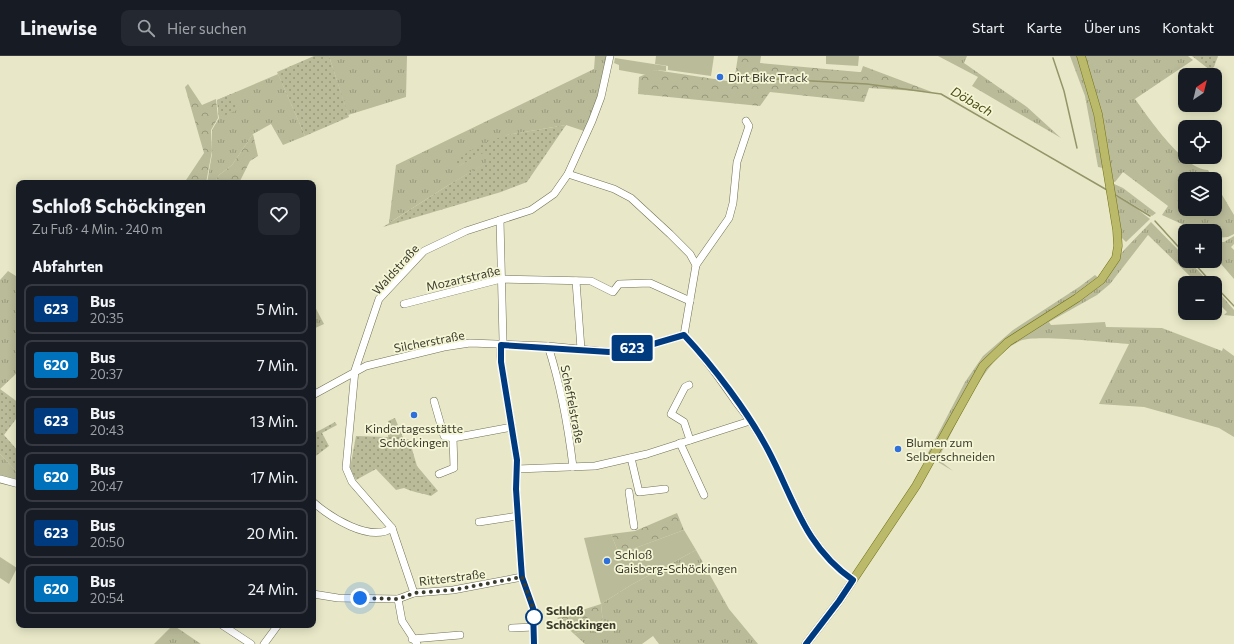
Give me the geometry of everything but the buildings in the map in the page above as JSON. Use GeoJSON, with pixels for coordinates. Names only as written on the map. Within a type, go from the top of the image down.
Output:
{"type":"FeatureCollection","features":[{"type":"Feature","properties":{"kind":"main road"},"geometry":{"type":"LineString","coordinates":[[806,644],[839,601],[916,486],[975,378],[988,361],[1000,349],[1017,336],[1090,289],[1107,273],[1114,262],[1118,246],[1112,197],[1097,110],[1081,56]]}},
{"type":"Feature","properties":{"kind":"street","name":"Waldstraße"},"geometry":{"type":"LineString","coordinates":[[414,593],[392,528],[352,482],[346,468],[356,370],[379,299],[424,251],[439,242],[466,231],[531,210],[554,194],[568,174],[601,97],[610,56]]}},
{"type":"Feature","properties":{"kind":"street"},"geometry":{"type":"LineString","coordinates":[[746,121],[749,126],[737,162],[733,203],[729,218],[696,265],[684,335],[699,351],[750,421],[768,450],[809,535],[828,560],[853,580]]}},
{"type":"Feature","properties":{"kind":"street"},"geometry":{"type":"LineString","coordinates":[[568,174],[614,189],[631,198],[653,217],[685,249],[696,265]]}},
{"type":"Feature","properties":{"kind":"street"},"geometry":{"type":"LineString","coordinates":[[500,220],[501,362],[512,427],[517,469],[516,478],[522,577],[533,608],[534,644]]}},
{"type":"Feature","properties":{"kind":"street","name":"Mozartstraße"},"geometry":{"type":"LineString","coordinates":[[404,304],[501,279],[591,281],[614,292],[619,284],[650,283],[690,301]]}},
{"type":"Feature","properties":{"kind":"street"},"geometry":{"type":"LineString","coordinates":[[576,281],[581,349]]}},
{"type":"Feature","properties":{"kind":"street","name":"Silcherstraße"},"geometry":{"type":"LineString","coordinates":[[316,393],[356,370],[366,366],[444,347],[470,343],[502,342],[609,352],[643,347],[684,335]]}},
{"type":"Feature","properties":{"kind":"street","name":"Scheffelstraße"},"geometry":{"type":"LineString","coordinates":[[548,346],[557,375],[568,422],[573,467]]}},
{"type":"Feature","properties":{"kind":"street"},"geometry":{"type":"LineString","coordinates":[[689,385],[685,387],[671,414],[684,422],[690,440]]}},
{"type":"Feature","properties":{"kind":"street"},"geometry":{"type":"LineString","coordinates":[[434,401],[444,436],[453,438],[512,427]]}},
{"type":"Feature","properties":{"kind":"street"},"geometry":{"type":"LineString","coordinates":[[517,469],[595,466],[632,458],[750,421]]}},
{"type":"Feature","properties":{"kind":"street"},"geometry":{"type":"LineString","coordinates":[[439,474],[454,468],[453,438]]}},
{"type":"Feature","properties":{"kind":"street"},"geometry":{"type":"LineString","coordinates":[[680,443],[704,495]]}},
{"type":"Feature","properties":{"kind":"street"},"geometry":{"type":"LineString","coordinates":[[632,458],[639,492]]}},
{"type":"Feature","properties":{"kind":"street"},"geometry":{"type":"LineString","coordinates":[[0,479],[16,483]]}},
{"type":"Feature","properties":{"kind":"street"},"geometry":{"type":"LineString","coordinates":[[634,526],[628,492],[665,488]]}},
{"type":"Feature","properties":{"kind":"street"},"geometry":{"type":"LineString","coordinates":[[316,504],[330,514],[360,530],[386,532],[392,528]]}},
{"type":"Feature","properties":{"kind":"street"},"geometry":{"type":"LineString","coordinates":[[479,522],[518,516]]}},
{"type":"Feature","properties":{"kind":"street","name":"Ritterstraße"},"geometry":{"type":"LineString","coordinates":[[316,594],[338,598],[398,599],[414,593],[453,590],[522,577]]}},
{"type":"Feature","properties":{"kind":"street"},"geometry":{"type":"LineString","coordinates":[[398,599],[402,621],[414,641],[460,635]]}},
{"type":"Feature","properties":{"kind":"street"},"geometry":{"type":"LineString","coordinates":[[512,628],[534,627]]}},
{"type":"Feature","properties":{"kind":"street"},"geometry":{"type":"LineString","coordinates":[[227,628],[251,644]]}},
{"type":"Feature","properties":{"kind":"street"},"geometry":{"type":"LineString","coordinates":[[264,644],[276,628]]}},
{"type":"Feature","properties":{"kind":"green space"},"geometry":{"type":"Polygon","coordinates":[[[314,56],[329,56],[349,117],[305,136],[277,72],[314,56]]]}},
{"type":"Feature","properties":{"kind":"green space"},"geometry":{"type":"Polygon","coordinates":[[[329,56],[407,56],[406,97],[348,115],[329,56]]]}},
{"type":"Feature","properties":{"kind":"green space"},"geometry":{"type":"Polygon","coordinates":[[[595,56],[608,56],[601,97],[587,132],[566,125],[507,135],[457,167],[487,150],[488,162],[389,223],[396,165],[594,69],[595,56]]]}},
{"type":"Feature","properties":{"kind":"green space"},"geometry":{"type":"Polygon","coordinates":[[[656,56],[714,56],[711,76],[668,70],[668,66],[655,64],[656,56]]]}},
{"type":"Feature","properties":{"kind":"green space"},"geometry":{"type":"Polygon","coordinates":[[[738,56],[761,56],[760,63],[859,72],[861,72],[863,66],[932,92],[869,88],[864,102],[770,92],[760,106],[638,94],[639,77],[655,70],[734,82],[738,56]]]}},
{"type":"Feature","properties":{"kind":"green space"},"geometry":{"type":"Polygon","coordinates":[[[826,56],[859,56],[858,66],[826,64],[826,56]]]}},
{"type":"Feature","properties":{"kind":"green space"},"geometry":{"type":"Polygon","coordinates":[[[938,56],[967,56],[964,63],[1027,107],[1061,138],[972,86],[978,77],[938,56]]]}},
{"type":"Feature","properties":{"kind":"green space"},"geometry":{"type":"Polygon","coordinates":[[[1070,56],[1078,56],[1091,97],[1103,168],[1098,167],[1085,96],[1070,56]]]}},
{"type":"Feature","properties":{"kind":"green space"},"geometry":{"type":"Polygon","coordinates":[[[1083,56],[1188,56],[1193,60],[1181,68],[1178,68],[1178,70],[1135,99],[1158,130],[1178,152],[1178,164],[1193,164],[1208,170],[1209,172],[1178,172],[1178,216],[1222,216],[1222,195],[1234,215],[1234,234],[1228,237],[1222,237],[1222,224],[1182,224],[1162,215],[1168,206],[1123,172],[1115,182],[1112,181],[1083,56]]]}},
{"type":"Feature","properties":{"kind":"green space"},"geometry":{"type":"Polygon","coordinates":[[[1192,56],[1218,56],[1214,67],[1207,68],[1192,56]]]}},
{"type":"Feature","properties":{"kind":"green space"},"geometry":{"type":"Polygon","coordinates":[[[615,58],[666,66],[666,71],[655,70],[647,75],[619,70],[619,65],[614,63],[615,58]]]}},
{"type":"Feature","properties":{"kind":"green space"},"geometry":{"type":"Polygon","coordinates":[[[278,74],[305,136],[283,145],[271,124],[253,134],[232,165],[219,175],[216,180],[208,180],[212,154],[212,130],[219,118],[217,100],[278,74]]]}},
{"type":"Feature","properties":{"kind":"green space"},"geometry":{"type":"Polygon","coordinates":[[[188,84],[202,105],[216,99],[218,118],[211,130],[212,151],[207,180],[186,180],[204,153],[185,87],[188,84]]]}},
{"type":"Feature","properties":{"kind":"green space"},"geometry":{"type":"Polygon","coordinates":[[[231,94],[237,110],[219,118],[217,100],[231,94]]]}},
{"type":"Feature","properties":{"kind":"green space"},"geometry":{"type":"Polygon","coordinates":[[[566,125],[527,182],[501,192],[383,227],[487,162],[487,151],[457,167],[453,161],[484,143],[507,135],[566,125]]]}},
{"type":"Feature","properties":{"kind":"green space"},"geometry":{"type":"Polygon","coordinates":[[[253,134],[258,156],[250,161],[240,180],[216,180],[219,175],[232,165],[253,134]]]}},
{"type":"Feature","properties":{"kind":"green space"},"geometry":{"type":"Polygon","coordinates":[[[1112,183],[1123,188],[1156,213],[1152,216],[1114,193],[1112,183]]]}},
{"type":"Feature","properties":{"kind":"green space"},"geometry":{"type":"Polygon","coordinates":[[[1115,196],[1127,201],[1150,219],[1126,242],[1122,238],[1115,196]]]}},
{"type":"Feature","properties":{"kind":"green space"},"geometry":{"type":"Polygon","coordinates":[[[1151,222],[1178,250],[1178,264],[1148,235],[1110,284],[1097,295],[1049,322],[1051,325],[1105,322],[1106,327],[1162,328],[1222,351],[1223,348],[1234,356],[1234,437],[1219,428],[1144,407],[1099,404],[1129,344],[1040,338],[1028,339],[1020,341],[1007,349],[983,376],[972,393],[938,459],[953,471],[938,462],[936,458],[982,373],[1010,344],[1085,296],[1125,249],[1151,222]]]}},
{"type":"Feature","properties":{"kind":"green space"},"geometry":{"type":"Polygon","coordinates":[[[1234,236],[1234,244],[1231,247],[1234,250],[1234,279],[1222,265],[1222,242],[1234,236]]]}},
{"type":"Feature","properties":{"kind":"green space"},"geometry":{"type":"Polygon","coordinates":[[[1182,268],[1196,268],[1203,276],[1190,276],[1182,268]]]}},
{"type":"Feature","properties":{"kind":"green space"},"geometry":{"type":"Polygon","coordinates":[[[8,271],[16,276],[16,374],[0,389],[0,280],[8,271]]]}},
{"type":"Feature","properties":{"kind":"green space"},"geometry":{"type":"Polygon","coordinates":[[[1095,275],[1101,280],[997,352],[930,457],[927,455],[965,382],[983,356],[1013,330],[1095,275]]]}},
{"type":"Feature","properties":{"kind":"green space"},"geometry":{"type":"Polygon","coordinates":[[[1222,296],[1234,310],[1234,316],[1224,315],[1227,312],[1222,307],[1222,296]]]}},
{"type":"Feature","properties":{"kind":"green space"},"geometry":{"type":"Polygon","coordinates":[[[316,309],[324,324],[316,328],[316,309]]]}},
{"type":"Feature","properties":{"kind":"green space"},"geometry":{"type":"Polygon","coordinates":[[[0,389],[16,401],[16,419],[4,435],[16,449],[16,471],[0,454],[0,389]]]}},
{"type":"Feature","properties":{"kind":"green space"},"geometry":{"type":"Polygon","coordinates":[[[395,418],[404,440],[409,439],[417,466],[438,491],[431,496],[404,488],[396,490],[376,469],[356,480],[350,468],[356,436],[388,437],[388,421],[395,418]]]}},
{"type":"Feature","properties":{"kind":"green space"},"geometry":{"type":"Polygon","coordinates":[[[335,422],[337,425],[322,433],[329,446],[316,456],[316,432],[335,422]]]}},
{"type":"Feature","properties":{"kind":"green space"},"geometry":{"type":"Polygon","coordinates":[[[0,454],[16,471],[16,483],[0,479],[0,454]]]}},
{"type":"Feature","properties":{"kind":"green space"},"geometry":{"type":"Polygon","coordinates":[[[677,513],[684,530],[619,554],[611,534],[635,531],[677,513]]]}},
{"type":"Feature","properties":{"kind":"green space"},"geometry":{"type":"Polygon","coordinates":[[[684,530],[696,550],[631,585],[601,604],[584,538],[611,534],[619,554],[684,530]]]}},
{"type":"Feature","properties":{"kind":"green space"},"geometry":{"type":"Polygon","coordinates":[[[696,550],[729,609],[758,644],[659,644],[653,636],[642,644],[585,644],[574,634],[603,624],[601,604],[631,585],[696,550]]]}},
{"type":"Feature","properties":{"kind":"green space"},"geometry":{"type":"Polygon","coordinates":[[[0,557],[16,567],[16,570],[9,584],[0,578],[0,557]]]}},
{"type":"Feature","properties":{"kind":"green space"},"geometry":{"type":"Polygon","coordinates":[[[601,604],[603,624],[574,634],[557,618],[601,604]]]}},
{"type":"Feature","properties":{"kind":"green space"},"geometry":{"type":"Polygon","coordinates":[[[170,628],[177,628],[201,644],[154,644],[170,628]]]}},
{"type":"Feature","properties":{"kind":"waterway"},"geometry":{"type":"LineString","coordinates":[[1053,58],[1064,91],[1077,148]]}},
{"type":"Feature","properties":{"kind":"waterway","name":"Döbach"},"geometry":{"type":"LineString","coordinates":[[738,77],[867,84],[941,94],[1107,190]]}},
{"type":"Feature","properties":{"kind":"waterway","name":"Döbach"},"geometry":{"type":"LineString","coordinates":[[1114,194],[1150,216]]}},
{"type":"Feature","properties":{"kind":"waterway","name":"Döbach"},"geometry":{"type":"LineString","coordinates":[[1155,221],[1178,246]]}},
{"type":"Feature","properties":{"kind":"waterway","name":"Döbach"},"geometry":{"type":"LineString","coordinates":[[1198,268],[1206,276]]}},
{"type":"Feature","properties":{"kind":"waterway","name":"Döbach"},"geometry":{"type":"LineString","coordinates":[[1222,293],[1234,306]]}},
{"type":"Feature","properties":{"kind":"bus line","name":"623"},"geometry":{"type":"LineString","coordinates":[[534,644],[533,608],[522,577],[516,489],[517,460],[501,362],[501,345],[548,346],[609,352],[643,347],[684,335],[699,351],[759,434],[803,524],[816,545],[828,560],[853,580],[806,644]]}},
{"type":"Feature","properties":{"kind":"place","name":"Dirt Bike Track"},"geometry":{"type":"Point","coordinates":[720,77]}},
{"type":"Feature","properties":{"kind":"place","name":"Kindertagesstätte Schöckingen"},"geometry":{"type":"Point","coordinates":[414,415]}},
{"type":"Feature","properties":{"kind":"place","name":"Blumen zum Selberschneiden"},"geometry":{"type":"Point","coordinates":[898,449]}},
{"type":"Feature","properties":{"kind":"place","name":"Schloß Gaisberg-Schöckingen"},"geometry":{"type":"Point","coordinates":[607,561]}},
{"type":"Feature","properties":{"kind":"place","name":"Schloß Schöckingen"},"geometry":{"type":"Point","coordinates":[534,617]}},
{"type":"Feature","properties":{"kind":"route"},"geometry":{"type":"LineString","coordinates":[[360,598],[398,599],[414,593],[453,590],[522,577],[529,594],[534,617]]}}]}
